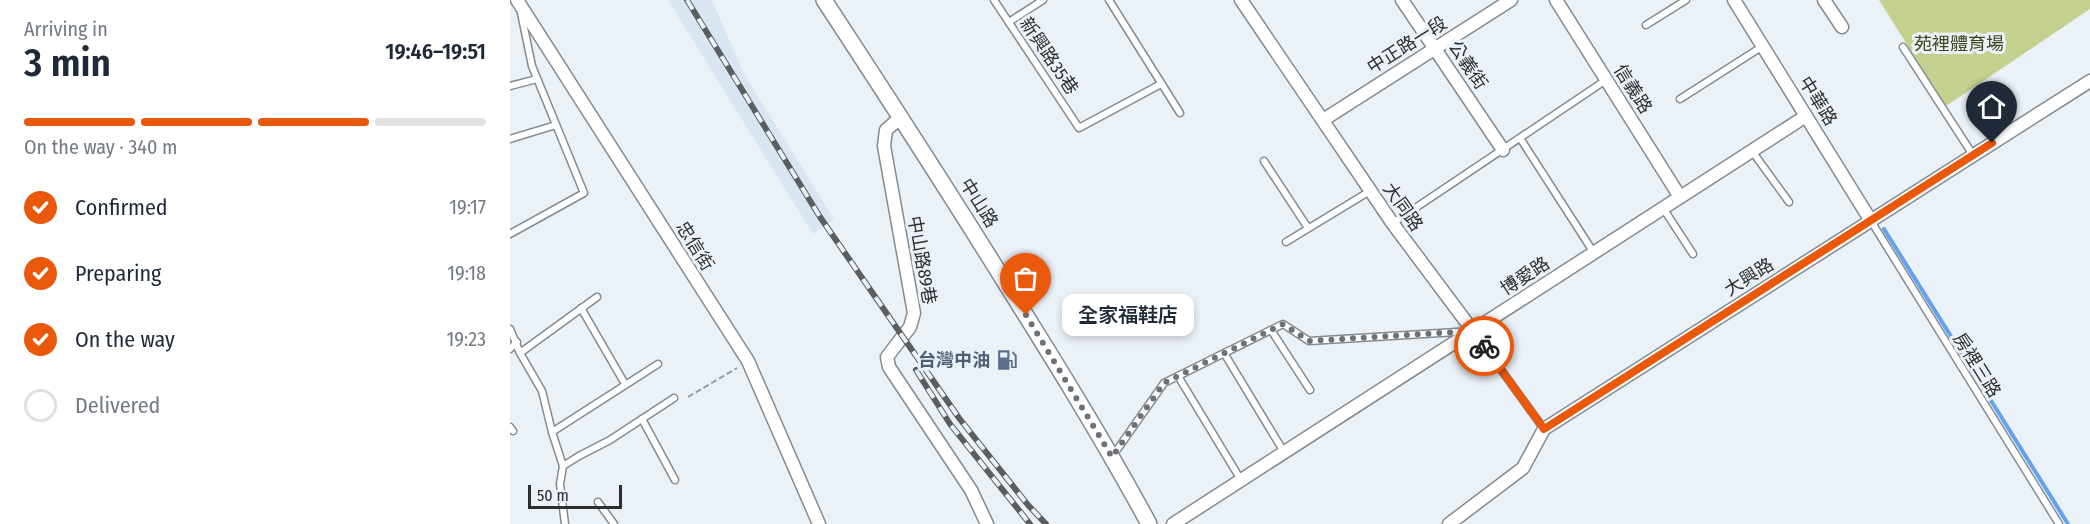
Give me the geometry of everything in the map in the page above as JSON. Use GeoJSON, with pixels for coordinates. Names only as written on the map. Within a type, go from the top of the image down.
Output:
{"type":"FeatureCollection","features":[{"type":"Feature","properties":{"kind":"street","name":"中山路"},"geometry":{"type":"LineString","coordinates":[[824,0],[1026,315],[1112,457],[1149,524]]}},
{"type":"Feature","properties":{"kind":"street","name":"大同路"},"geometry":{"type":"LineString","coordinates":[[1241,0],[1393,224],[1473,331]]}},
{"type":"Feature","properties":{"kind":"street","name":"公義街"},"geometry":{"type":"LineString","coordinates":[[1402,0],[1503,150]]}},
{"type":"Feature","properties":{"kind":"street","name":"中正路一段"},"geometry":{"type":"LineString","coordinates":[[1323,120],[1511,0]]}},
{"type":"Feature","properties":{"kind":"street","name":"信義路"},"geometry":{"type":"LineString","coordinates":[[1556,0],[1680,197]]}},
{"type":"Feature","properties":{"kind":"street","name":"中華路"},"geometry":{"type":"LineString","coordinates":[[1734,0],[1870,221]]}},
{"type":"Feature","properties":{"kind":"street"},"geometry":{"type":"LineString","coordinates":[[1824,0],[1842,27]]}},
{"type":"Feature","properties":{"kind":"street","name":"忠信街"},"geometry":{"type":"LineString","coordinates":[[518,2],[748,361],[819,524]]}},
{"type":"Feature","properties":{"kind":"street","name":"大興路"},"geometry":{"type":"LineString","coordinates":[[1449,524],[1523,468],[1544,429],[2090,81]]}},
{"type":"Feature","properties":{"kind":"street","name":"博愛路"},"geometry":{"type":"LineString","coordinates":[[1173,524],[1806,116]]}},
{"type":"Feature","properties":{"kind":"street","name":"中山路89巷"},"geometry":{"type":"LineString","coordinates":[[901,117],[886,130],[884,146],[914,313],[910,327],[887,357],[889,368],[971,490],[987,524]]}},
{"type":"Feature","properties":{"kind":"lane","name":"新興路35巷"},"geometry":{"type":"LineString","coordinates":[[994,0],[1079,128],[1161,84]]}},
{"type":"Feature","properties":{"kind":"lane"},"geometry":{"type":"LineString","coordinates":[[1009,22],[1043,0]]}},
{"type":"Feature","properties":{"kind":"lane"},"geometry":{"type":"LineString","coordinates":[[1109,0],[1180,113]]}},
{"type":"Feature","properties":{"kind":"lane"},"geometry":{"type":"LineString","coordinates":[[1646,26],[1686,0]]}},
{"type":"Feature","properties":{"kind":"lane"},"geometry":{"type":"LineString","coordinates":[[510,234],[584,193],[532,66],[518,2]]}},
{"type":"Feature","properties":{"kind":"lane"},"geometry":{"type":"LineString","coordinates":[[1680,99],[1763,46]]}},
{"type":"Feature","properties":{"kind":"lane"},"geometry":{"type":"LineString","coordinates":[[1903,47],[1973,156]]}},
{"type":"Feature","properties":{"kind":"lane"},"geometry":{"type":"LineString","coordinates":[[510,86],[537,79]]}},
{"type":"Feature","properties":{"kind":"lane"},"geometry":{"type":"LineString","coordinates":[[1393,224],[1606,80]]}},
{"type":"Feature","properties":{"kind":"lane"},"geometry":{"type":"LineString","coordinates":[[510,139],[556,125]]}},
{"type":"Feature","properties":{"kind":"lane"},"geometry":{"type":"LineString","coordinates":[[1520,138],[1593,253]]}},
{"type":"Feature","properties":{"kind":"lane"},"geometry":{"type":"LineString","coordinates":[[1752,151],[1789,202]]}},
{"type":"Feature","properties":{"kind":"lane"},"geometry":{"type":"LineString","coordinates":[[1264,161],[1308,228]]}},
{"type":"Feature","properties":{"kind":"lane"},"geometry":{"type":"LineString","coordinates":[[1286,242],[1370,191]]}},
{"type":"Feature","properties":{"kind":"lane"},"geometry":{"type":"LineString","coordinates":[[1663,208],[1693,254]]}},
{"type":"Feature","properties":{"kind":"lane","name":"房裡三路"},"geometry":{"type":"LineString","coordinates":[[1870,221],[2059,524]]}},
{"type":"Feature","properties":{"kind":"lane"},"geometry":{"type":"LineString","coordinates":[[520,352],[597,297]]}},
{"type":"Feature","properties":{"kind":"lane"},"geometry":{"type":"LineString","coordinates":[[581,308],[625,384]]}},
{"type":"Feature","properties":{"kind":"lane"},"geometry":{"type":"LineString","coordinates":[[1112,457],[1164,383],[1283,324],[1309,341],[1473,331]]}},
{"type":"Feature","properties":{"kind":"lane"},"geometry":{"type":"LineString","coordinates":[[510,329],[542,391],[563,466],[561,484],[565,524]]}},
{"type":"Feature","properties":{"kind":"lane"},"geometry":{"type":"LineString","coordinates":[[1271,330],[1311,390]]}},
{"type":"Feature","properties":{"kind":"lane","name":"大同路"},"geometry":{"type":"LineString","coordinates":[[1473,331],[1544,429]]}},
{"type":"Feature","properties":{"kind":"lane"},"geometry":{"type":"LineString","coordinates":[[510,349],[517,342]]}},
{"type":"Feature","properties":{"kind":"lane"},"geometry":{"type":"LineString","coordinates":[[1224,353],[1284,452]]}},
{"type":"Feature","properties":{"kind":"lane"},"geometry":{"type":"LineString","coordinates":[[552,432],[658,364]]}},
{"type":"Feature","properties":{"kind":"lane"},"geometry":{"type":"LineString","coordinates":[[1178,376],[1241,480]]}},
{"type":"Feature","properties":{"kind":"lane"},"geometry":{"type":"LineString","coordinates":[[563,466],[610,440],[674,398]]}},
{"type":"Feature","properties":{"kind":"lane"},"geometry":{"type":"LineString","coordinates":[[642,419],[675,480]]}},
{"type":"Feature","properties":{"kind":"lane"},"geometry":{"type":"LineString","coordinates":[[598,501],[614,524]]}},
{"type":"Feature","properties":{"kind":"path"},"geometry":{"type":"LineString","coordinates":[[688,397],[748,361]]}},
{"type":"Feature","properties":{"kind":"shaded area"},"geometry":{"type":"Polygon","coordinates":[[[668,0],[712,0],[744,74],[834,219],[813,234],[668,0]]]}},
{"type":"Feature","properties":{"kind":"green space","name":"苑裡體育場"},"geometry":{"type":"Polygon","coordinates":[[[1879,0],[2090,0],[2090,9],[1946,106],[1879,0]]]}},
{"type":"Feature","properties":{"kind":"waterway"},"geometry":{"type":"LineString","coordinates":[[1884,229],[2068,524]]}},
{"type":"Feature","properties":{"kind":"railway"},"geometry":{"type":"LineString","coordinates":[[687,0],[820,217],[959,418],[1028,505],[1046,524]]}},
{"type":"Feature","properties":{"kind":"railway"},"geometry":{"type":"LineString","coordinates":[[916,370],[950,424],[1030,524]]}},
{"type":"Feature","properties":{"kind":"way so far"},"geometry":{"type":"LineString","coordinates":[[1026,315],[1112,457],[1164,383],[1283,324],[1309,341],[1473,331],[1484,346]]}},
{"type":"Feature","properties":{"kind":"place","name":"全家福鞋店"},"geometry":{"type":"Point","coordinates":[1026,315]}},
{"type":"Feature","properties":{"kind":"place","name":"台灣中油"},"geometry":{"type":"Point","coordinates":[1007,360]}},
{"type":"Feature","properties":{"kind":"route"},"geometry":{"type":"LineString","coordinates":[[1484,346],[1544,429],[1992,143]]}}]}
